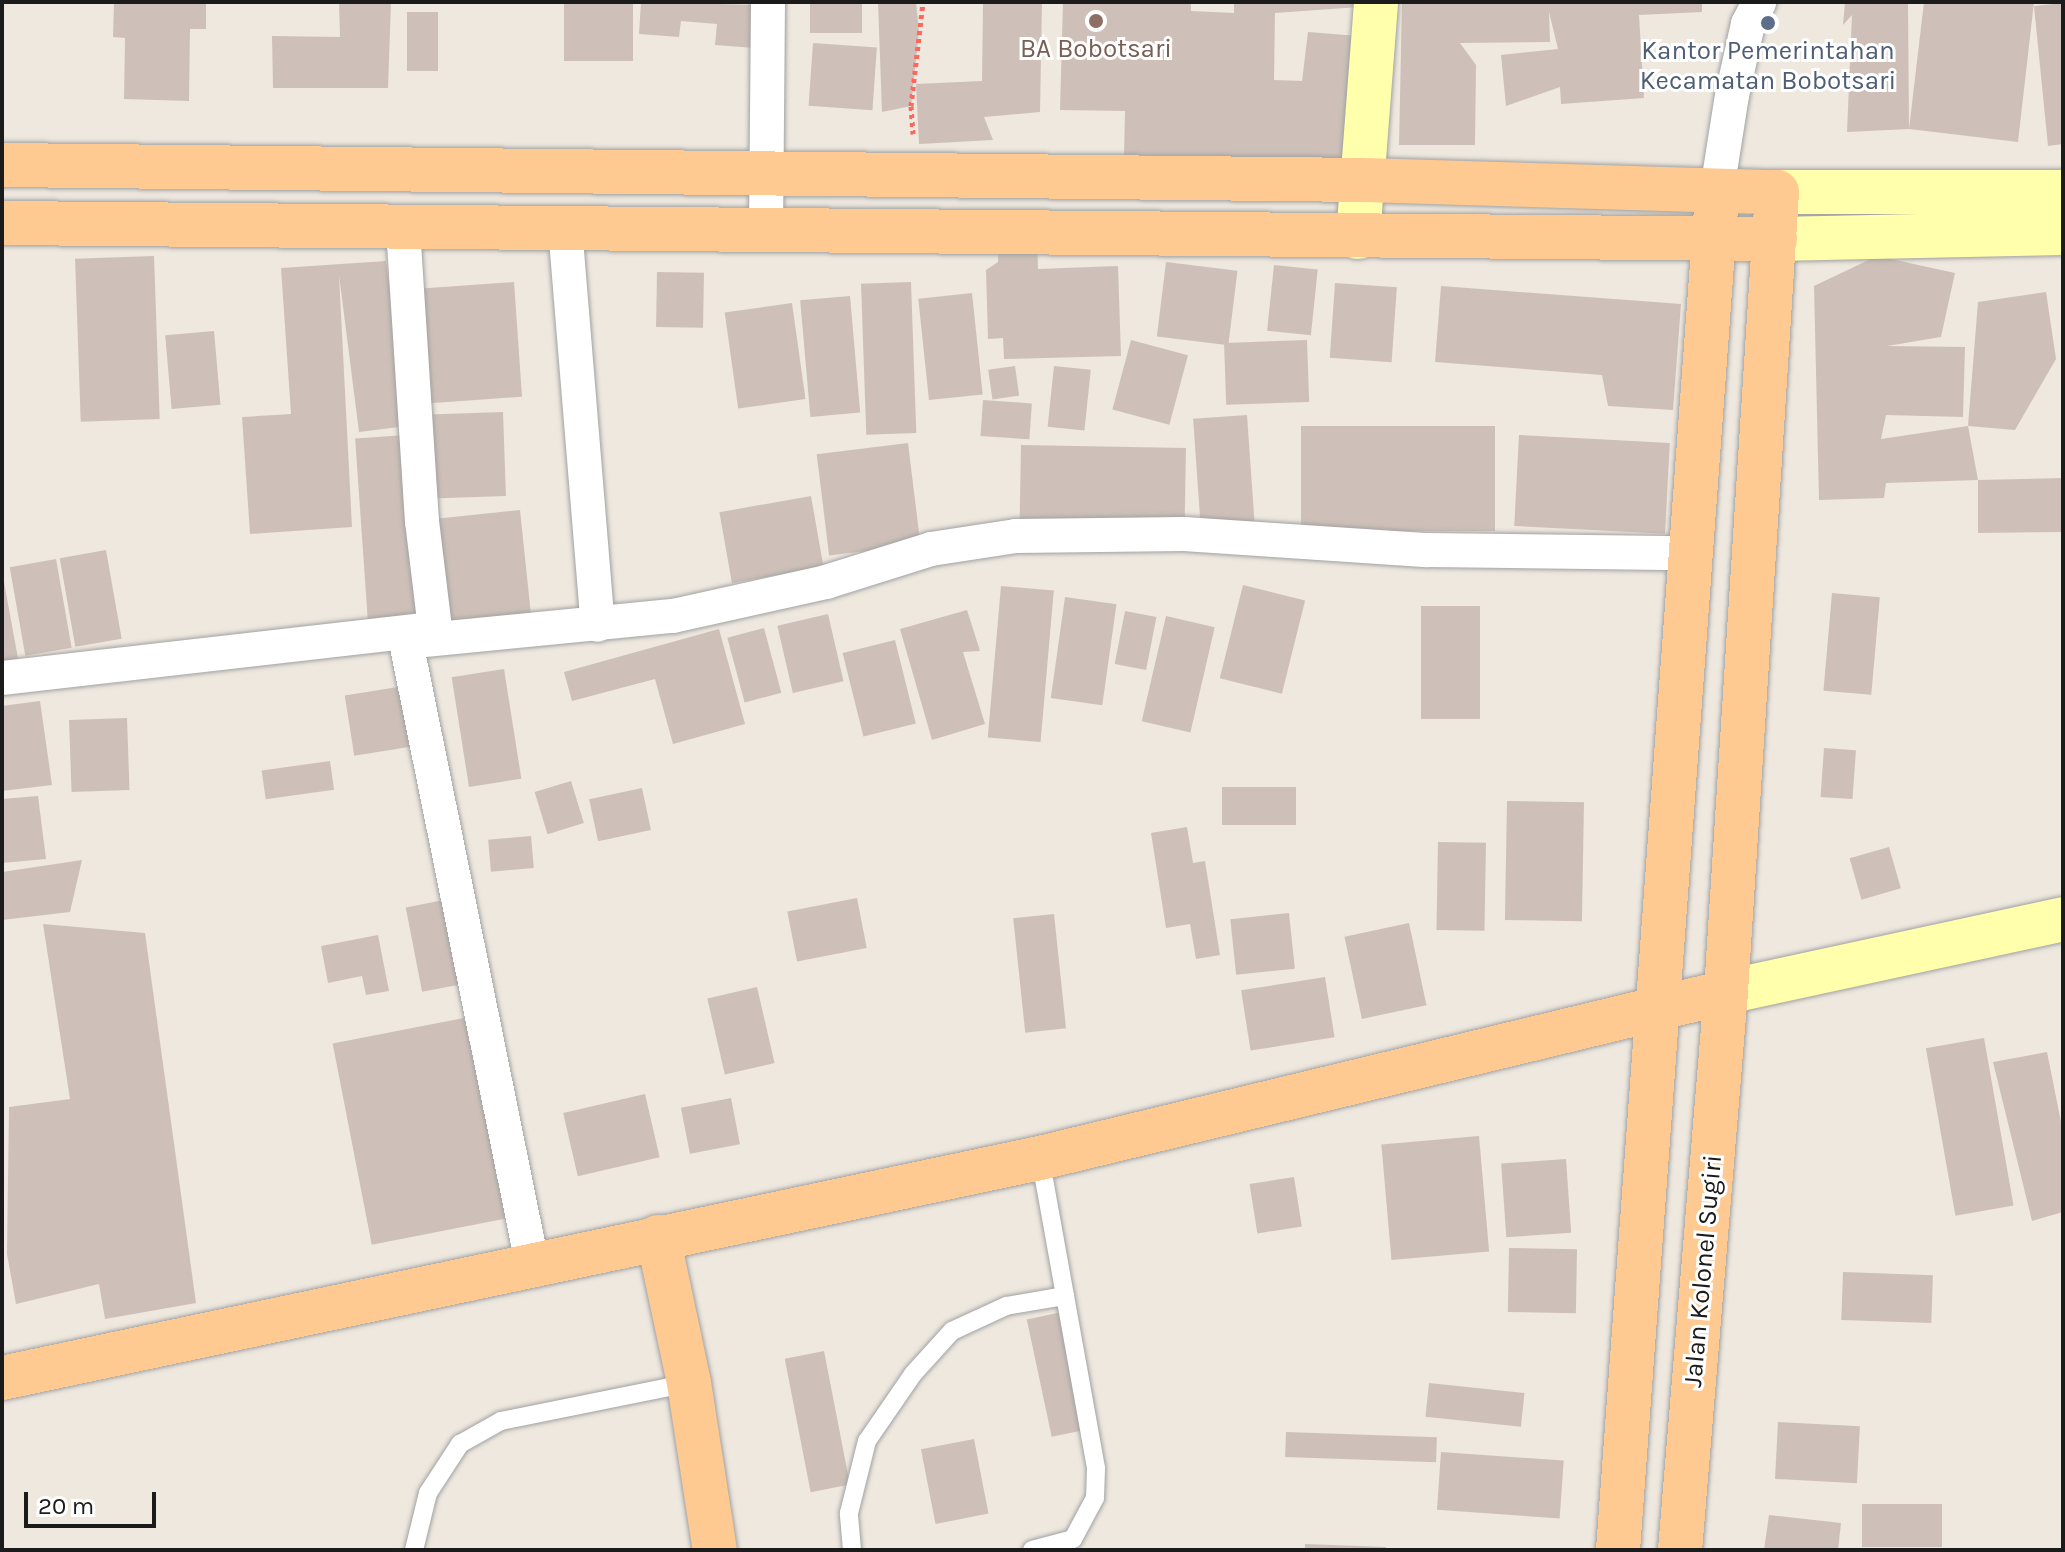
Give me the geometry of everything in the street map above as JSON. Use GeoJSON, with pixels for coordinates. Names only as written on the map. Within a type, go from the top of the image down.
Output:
{"type":"FeatureCollection","features":[{"type":"Feature","properties":{"kind":"main road"},"geometry":{"type":"LineString","coordinates":[[2,165],[289,171],[1361,180],[1777,192]]}},
{"type":"Feature","properties":{"kind":"main road"},"geometry":{"type":"LineString","coordinates":[[289,171],[289,229]]}},
{"type":"Feature","properties":{"kind":"main road"},"geometry":{"type":"LineString","coordinates":[[1618,1550],[1687,553],[1717,190]]}},
{"type":"Feature","properties":{"kind":"main road","name":"Jalan Kolonel Sugiri"},"geometry":{"type":"LineString","coordinates":[[1680,1550],[1726,992],[1777,192]]}},
{"type":"Feature","properties":{"kind":"main road"},"geometry":{"type":"LineString","coordinates":[[2,223],[289,229],[565,227],[1775,239]]}},
{"type":"Feature","properties":{"kind":"main road"},"geometry":{"type":"LineString","coordinates":[[2,1378],[532,1263],[1040,1158],[1726,992]]}},
{"type":"Feature","properties":{"kind":"main road"},"geometry":{"type":"LineString","coordinates":[[658,1237],[689,1383],[715,1550]]}},
{"type":"Feature","properties":{"kind":"street"},"geometry":{"type":"LineString","coordinates":[[766,231],[768,2]]}},
{"type":"Feature","properties":{"kind":"street"},"geometry":{"type":"LineString","coordinates":[[1358,237],[1376,2]]}},
{"type":"Feature","properties":{"kind":"street"},"geometry":{"type":"LineString","coordinates":[[1717,190],[1748,24],[1759,2]]}},
{"type":"Feature","properties":{"kind":"street"},"geometry":{"type":"LineString","coordinates":[[1777,192],[2063,192]]}},
{"type":"Feature","properties":{"kind":"street"},"geometry":{"type":"LineString","coordinates":[[565,227],[598,625]]}},
{"type":"Feature","properties":{"kind":"street"},"geometry":{"type":"LineString","coordinates":[[403,228],[422,521],[421,635],[532,1263]]}},
{"type":"Feature","properties":{"kind":"street"},"geometry":{"type":"LineString","coordinates":[[1775,239],[2063,233]]}},
{"type":"Feature","properties":{"kind":"street"},"geometry":{"type":"LineString","coordinates":[[2,678],[421,635],[598,625],[673,616],[826,582],[931,549],[1016,536],[1184,534],[1427,550],[1687,553]]}},
{"type":"Feature","properties":{"kind":"street"},"geometry":{"type":"LineString","coordinates":[[1726,992],[2063,919]]}},
{"type":"Feature","properties":{"kind":"lane"},"geometry":{"type":"LineString","coordinates":[[1032,1550],[1052,1548],[1073,1539],[1095,1498],[1096,1483],[1040,1158]]}},
{"type":"Feature","properties":{"kind":"lane"},"geometry":{"type":"LineString","coordinates":[[852,1550],[849,1513],[867,1441],[913,1374],[952,1331],[1006,1306],[1065,1296]]}},
{"type":"Feature","properties":{"kind":"lane"},"geometry":{"type":"LineString","coordinates":[[414,1550],[428,1493],[460,1444],[501,1421],[689,1383]]}},
{"type":"Feature","properties":{"kind":"path"},"geometry":{"type":"LineString","coordinates":[[923,2],[911,106],[915,150],[929,175]]}},
{"type":"Feature","properties":{"kind":"building"},"geometry":{"type":"Polygon","coordinates":[[[114,2],[206,2],[206,29],[190,29],[189,101],[124,99],[125,38],[113,37],[114,2]]]}},
{"type":"Feature","properties":{"kind":"building"},"geometry":{"type":"Polygon","coordinates":[[[339,2],[391,2],[388,88],[273,88],[272,36],[340,37],[339,2]]]}},
{"type":"Feature","properties":{"kind":"building"},"geometry":{"type":"Polygon","coordinates":[[[564,2],[633,2],[633,61],[564,61],[564,2]]]}},
{"type":"Feature","properties":{"kind":"building"},"geometry":{"type":"Polygon","coordinates":[[[641,2],[759,5],[755,48],[715,45],[717,24],[681,21],[679,37],[639,34],[641,2]]]}},
{"type":"Feature","properties":{"kind":"building"},"geometry":{"type":"Polygon","coordinates":[[[810,2],[862,2],[862,33],[810,33],[810,2]]]}},
{"type":"Feature","properties":{"kind":"building"},"geometry":{"type":"Polygon","coordinates":[[[878,2],[916,2],[919,32],[911,106],[882,112],[878,2]]]}},
{"type":"Feature","properties":{"kind":"building"},"geometry":{"type":"Polygon","coordinates":[[[983,2],[1042,2],[1040,112],[984,117],[993,140],[919,144],[916,84],[982,81],[983,2]]]}},
{"type":"Feature","properties":{"kind":"building"},"geometry":{"type":"Polygon","coordinates":[[[1063,2],[1191,2],[1191,11],[1234,13],[1234,2],[1373,2],[1373,6],[1275,13],[1274,80],[1302,81],[1308,32],[1358,36],[1349,161],[1124,155],[1125,111],[1060,110],[1063,2]]]}},
{"type":"Feature","properties":{"kind":"building"},"geometry":{"type":"Polygon","coordinates":[[[1402,2],[1702,2],[1702,12],[1639,15],[1644,98],[1561,104],[1560,87],[1506,106],[1501,55],[1558,49],[1549,12],[1550,42],[1460,43],[1476,65],[1475,145],[1399,145],[1402,2]]]}},
{"type":"Feature","properties":{"kind":"building"},"geometry":{"type":"Polygon","coordinates":[[[1845,2],[1908,2],[1909,129],[1847,132],[1852,15],[1843,25],[1845,2]]]}},
{"type":"Feature","properties":{"kind":"building"},"geometry":{"type":"Polygon","coordinates":[[[1924,2],[2034,2],[2018,142],[1909,129],[1924,2]]]}},
{"type":"Feature","properties":{"kind":"building"},"geometry":{"type":"Polygon","coordinates":[[[2063,3],[2063,144],[2048,146],[2034,6],[2063,3]]]}},
{"type":"Feature","properties":{"kind":"building"},"geometry":{"type":"Polygon","coordinates":[[[407,12],[438,12],[438,71],[407,71],[407,12]]]}},
{"type":"Feature","properties":{"kind":"building"},"geometry":{"type":"Polygon","coordinates":[[[813,43],[877,47],[872,110],[809,106],[813,43]]]}},
{"type":"Feature","properties":{"kind":"building"},"geometry":{"type":"Polygon","coordinates":[[[1037,240],[1038,269],[1118,266],[1121,356],[1004,359],[1003,338],[988,339],[986,270],[998,262],[998,241],[1037,240]]]}},
{"type":"Feature","properties":{"kind":"building"},"geometry":{"type":"Polygon","coordinates":[[[154,256],[160,419],[81,422],[75,259],[154,256]]]}},
{"type":"Feature","properties":{"kind":"building"},"geometry":{"type":"Polygon","coordinates":[[[1877,256],[1955,273],[1941,337],[1887,346],[1965,347],[1963,417],[1886,415],[1881,439],[1968,426],[1978,480],[1886,483],[1884,498],[1819,500],[1814,286],[1877,256]]]}},
{"type":"Feature","properties":{"kind":"building"},"geometry":{"type":"Polygon","coordinates":[[[386,261],[407,426],[359,432],[339,275],[352,527],[250,534],[242,417],[291,414],[281,268],[386,261]]]}},
{"type":"Feature","properties":{"kind":"building"},"geometry":{"type":"Polygon","coordinates":[[[1166,262],[1237,271],[1228,345],[1157,336],[1166,262]]]}},
{"type":"Feature","properties":{"kind":"building"},"geometry":{"type":"Polygon","coordinates":[[[1274,265],[1318,270],[1311,335],[1267,331],[1274,265]]]}},
{"type":"Feature","properties":{"kind":"building"},"geometry":{"type":"Polygon","coordinates":[[[657,272],[704,273],[703,328],[656,327],[657,272]]]}},
{"type":"Feature","properties":{"kind":"building"},"geometry":{"type":"Polygon","coordinates":[[[514,282],[522,397],[426,403],[418,289],[514,282]]]}},
{"type":"Feature","properties":{"kind":"building"},"geometry":{"type":"Polygon","coordinates":[[[911,282],[916,433],[866,435],[861,284],[911,282]]]}},
{"type":"Feature","properties":{"kind":"building"},"geometry":{"type":"Polygon","coordinates":[[[1335,283],[1397,287],[1392,362],[1330,358],[1335,283]]]}},
{"type":"Feature","properties":{"kind":"building"},"geometry":{"type":"Polygon","coordinates":[[[1441,286],[1681,304],[1673,410],[1608,406],[1602,375],[1435,362],[1441,286]]]}},
{"type":"Feature","properties":{"kind":"building"},"geometry":{"type":"Polygon","coordinates":[[[2046,292],[2056,359],[2015,430],[1968,426],[1978,302],[2046,292]]]}},
{"type":"Feature","properties":{"kind":"building"},"geometry":{"type":"Polygon","coordinates":[[[972,293],[983,394],[929,400],[918,299],[972,293]]]}},
{"type":"Feature","properties":{"kind":"building"},"geometry":{"type":"Polygon","coordinates":[[[850,296],[860,413],[810,417],[800,300],[850,296]]]}},
{"type":"Feature","properties":{"kind":"building"},"geometry":{"type":"Polygon","coordinates":[[[792,303],[805,399],[738,409],[725,312],[792,303]]]}},
{"type":"Feature","properties":{"kind":"building"},"geometry":{"type":"Polygon","coordinates":[[[214,331],[220,405],[172,409],[165,335],[214,331]]]}},
{"type":"Feature","properties":{"kind":"building"},"geometry":{"type":"Polygon","coordinates":[[[1131,340],[1188,355],[1169,425],[1112,410],[1131,340]]]}},
{"type":"Feature","properties":{"kind":"building"},"geometry":{"type":"Polygon","coordinates":[[[1307,340],[1309,402],[1226,405],[1224,343],[1307,340]]]}},
{"type":"Feature","properties":{"kind":"building"},"geometry":{"type":"Polygon","coordinates":[[[1015,366],[1019,396],[992,399],[988,370],[1015,366]]]}},
{"type":"Feature","properties":{"kind":"building"},"geometry":{"type":"Polygon","coordinates":[[[1054,366],[1091,370],[1084,431],[1048,427],[1054,366]]]}},
{"type":"Feature","properties":{"kind":"building"},"geometry":{"type":"Polygon","coordinates":[[[983,400],[1032,403],[1029,439],[980,436],[983,400]]]}},
{"type":"Feature","properties":{"kind":"building"},"geometry":{"type":"Polygon","coordinates":[[[503,412],[506,496],[424,499],[421,415],[503,412]]]}},
{"type":"Feature","properties":{"kind":"building"},"geometry":{"type":"Polygon","coordinates":[[[1247,415],[1255,523],[1201,527],[1193,419],[1247,415]]]}},
{"type":"Feature","properties":{"kind":"building"},"geometry":{"type":"Polygon","coordinates":[[[1301,426],[1495,426],[1495,531],[1301,531],[1301,426]]]}},
{"type":"Feature","properties":{"kind":"building"},"geometry":{"type":"Polygon","coordinates":[[[406,435],[419,617],[368,620],[355,439],[406,435]]]}},
{"type":"Feature","properties":{"kind":"building"},"geometry":{"type":"Polygon","coordinates":[[[1519,435],[1670,443],[1665,534],[1514,526],[1519,435]]]}},
{"type":"Feature","properties":{"kind":"building"},"geometry":{"type":"Polygon","coordinates":[[[908,443],[920,544],[829,555],[817,454],[908,443]]]}},
{"type":"Feature","properties":{"kind":"building"},"geometry":{"type":"Polygon","coordinates":[[[1021,445],[1186,448],[1185,527],[1020,524],[1021,445]]]}},
{"type":"Feature","properties":{"kind":"building"},"geometry":{"type":"Polygon","coordinates":[[[2063,478],[2063,532],[1978,533],[1978,480],[2063,478]]]}},
{"type":"Feature","properties":{"kind":"building"},"geometry":{"type":"Polygon","coordinates":[[[811,496],[824,567],[732,583],[719,512],[811,496]]]}},
{"type":"Feature","properties":{"kind":"building"},"geometry":{"type":"Polygon","coordinates":[[[520,510],[531,616],[448,625],[436,519],[520,510]]]}},
{"type":"Feature","properties":{"kind":"building"},"geometry":{"type":"Polygon","coordinates":[[[106,550],[122,639],[75,647],[60,558],[106,550]]]}},
{"type":"Feature","properties":{"kind":"building"},"geometry":{"type":"Polygon","coordinates":[[[56,559],[72,648],[25,656],[10,567],[56,559]]]}},
{"type":"Feature","properties":{"kind":"building"},"geometry":{"type":"Polygon","coordinates":[[[2,571],[19,664],[2,667],[2,571]]]}},
{"type":"Feature","properties":{"kind":"building"},"geometry":{"type":"Polygon","coordinates":[[[1243,585],[1305,600],[1282,694],[1220,678],[1243,585]]]}},
{"type":"Feature","properties":{"kind":"building"},"geometry":{"type":"Polygon","coordinates":[[[1001,586],[1054,591],[1041,742],[988,737],[1001,586]]]}},
{"type":"Feature","properties":{"kind":"building"},"geometry":{"type":"Polygon","coordinates":[[[1832,593],[1880,597],[1871,695],[1823,691],[1832,593]]]}},
{"type":"Feature","properties":{"kind":"building"},"geometry":{"type":"Polygon","coordinates":[[[1065,597],[1116,604],[1102,705],[1051,698],[1065,597]]]}},
{"type":"Feature","properties":{"kind":"building"},"geometry":{"type":"Polygon","coordinates":[[[1421,606],[1480,606],[1480,719],[1421,719],[1421,606]]]}},
{"type":"Feature","properties":{"kind":"building"},"geometry":{"type":"Polygon","coordinates":[[[967,610],[980,651],[963,652],[985,724],[932,740],[900,629],[967,610]]]}},
{"type":"Feature","properties":{"kind":"building"},"geometry":{"type":"Polygon","coordinates":[[[1125,611],[1156,617],[1146,670],[1115,664],[1125,611]]]}},
{"type":"Feature","properties":{"kind":"building"},"geometry":{"type":"Polygon","coordinates":[[[828,614],[844,681],[793,693],[777,626],[828,614]]]}},
{"type":"Feature","properties":{"kind":"building"},"geometry":{"type":"Polygon","coordinates":[[[1166,616],[1215,627],[1190,732],[1142,721],[1166,616]]]}},
{"type":"Feature","properties":{"kind":"building"},"geometry":{"type":"Polygon","coordinates":[[[764,628],[781,693],[745,703],[727,638],[764,628]]]}},
{"type":"Feature","properties":{"kind":"building"},"geometry":{"type":"Polygon","coordinates":[[[719,629],[745,724],[673,744],[655,679],[572,701],[564,672],[719,629]]]}},
{"type":"Feature","properties":{"kind":"building"},"geometry":{"type":"Polygon","coordinates":[[[895,640],[916,723],[863,737],[843,653],[895,640]]]}},
{"type":"Feature","properties":{"kind":"building"},"geometry":{"type":"Polygon","coordinates":[[[504,669],[521,779],[469,787],[452,677],[504,669]]]}},
{"type":"Feature","properties":{"kind":"building"},"geometry":{"type":"Polygon","coordinates":[[[404,686],[414,746],[354,756],[345,695],[404,686]]]}},
{"type":"Feature","properties":{"kind":"building"},"geometry":{"type":"Polygon","coordinates":[[[40,701],[52,785],[2,791],[2,706],[40,701]]]}},
{"type":"Feature","properties":{"kind":"building"},"geometry":{"type":"Polygon","coordinates":[[[127,718],[130,790],[72,792],[69,720],[127,718]]]}},
{"type":"Feature","properties":{"kind":"building"},"geometry":{"type":"Polygon","coordinates":[[[1824,748],[1856,750],[1853,799],[1821,797],[1824,748]]]}},
{"type":"Feature","properties":{"kind":"building"},"geometry":{"type":"Polygon","coordinates":[[[330,761],[334,790],[266,799],[262,771],[330,761]]]}},
{"type":"Feature","properties":{"kind":"building"},"geometry":{"type":"Polygon","coordinates":[[[571,781],[584,823],[548,834],[535,792],[571,781]]]}},
{"type":"Feature","properties":{"kind":"building"},"geometry":{"type":"Polygon","coordinates":[[[1222,787],[1296,787],[1296,825],[1222,825],[1222,787]]]}},
{"type":"Feature","properties":{"kind":"building"},"geometry":{"type":"Polygon","coordinates":[[[642,788],[651,830],[598,841],[589,799],[642,788]]]}},
{"type":"Feature","properties":{"kind":"building"},"geometry":{"type":"Polygon","coordinates":[[[38,796],[46,859],[2,863],[2,799],[38,796]]]}},
{"type":"Feature","properties":{"kind":"building"},"geometry":{"type":"Polygon","coordinates":[[[1507,801],[1584,802],[1582,921],[1505,920],[1507,801]]]}},
{"type":"Feature","properties":{"kind":"building"},"geometry":{"type":"Polygon","coordinates":[[[1187,827],[1193,863],[1205,861],[1220,955],[1196,959],[1190,924],[1166,928],[1151,833],[1187,827]]]}},
{"type":"Feature","properties":{"kind":"building"},"geometry":{"type":"Polygon","coordinates":[[[531,836],[534,868],[491,872],[488,840],[531,836]]]}},
{"type":"Feature","properties":{"kind":"building"},"geometry":{"type":"Polygon","coordinates":[[[1438,842],[1486,843],[1484,931],[1436,930],[1438,842]]]}},
{"type":"Feature","properties":{"kind":"building"},"geometry":{"type":"Polygon","coordinates":[[[1889,847],[1901,888],[1861,900],[1850,858],[1889,847]]]}},
{"type":"Feature","properties":{"kind":"building"},"geometry":{"type":"Polygon","coordinates":[[[82,860],[70,912],[2,920],[2,872],[82,860]]]}},
{"type":"Feature","properties":{"kind":"building"},"geometry":{"type":"Polygon","coordinates":[[[857,898],[867,948],[797,962],[787,912],[857,898]]]}},
{"type":"Feature","properties":{"kind":"building"},"geometry":{"type":"Polygon","coordinates":[[[444,900],[460,984],[422,992],[406,907],[444,900]]]}},
{"type":"Feature","properties":{"kind":"building"},"geometry":{"type":"Polygon","coordinates":[[[1289,913],[1295,969],[1236,975],[1230,919],[1289,913]]]}},
{"type":"Feature","properties":{"kind":"building"},"geometry":{"type":"Polygon","coordinates":[[[1054,914],[1066,1028],[1025,1033],[1013,918],[1054,914]]]}},
{"type":"Feature","properties":{"kind":"building"},"geometry":{"type":"Polygon","coordinates":[[[1409,923],[1426,1005],[1362,1019],[1344,937],[1409,923]]]}},
{"type":"Feature","properties":{"kind":"building"},"geometry":{"type":"Polygon","coordinates":[[[43,924],[145,933],[196,1303],[105,1319],[99,1284],[16,1304],[7,1254],[9,1107],[70,1099],[43,924]]]}},
{"type":"Feature","properties":{"kind":"building"},"geometry":{"type":"Polygon","coordinates":[[[378,935],[389,991],[366,995],[362,976],[328,983],[321,946],[378,935]]]}},
{"type":"Feature","properties":{"kind":"building"},"geometry":{"type":"Polygon","coordinates":[[[1325,977],[1335,1037],[1251,1051],[1241,990],[1325,977]]]}},
{"type":"Feature","properties":{"kind":"building"},"geometry":{"type":"Polygon","coordinates":[[[757,987],[775,1063],[725,1074],[707,998],[757,987]]]}},
{"type":"Feature","properties":{"kind":"building"},"geometry":{"type":"Polygon","coordinates":[[[474,1016],[513,1217],[372,1245],[333,1043],[474,1016]]]}},
{"type":"Feature","properties":{"kind":"building"},"geometry":{"type":"Polygon","coordinates":[[[1984,1038],[2014,1205],[1955,1216],[1926,1048],[1984,1038]]]}},
{"type":"Feature","properties":{"kind":"building"},"geometry":{"type":"Polygon","coordinates":[[[2047,1052],[2063,1132],[2063,1212],[2032,1221],[1993,1062],[2047,1052]]]}},
{"type":"Feature","properties":{"kind":"building"},"geometry":{"type":"Polygon","coordinates":[[[645,1094],[660,1157],[578,1176],[563,1113],[645,1094]]]}},
{"type":"Feature","properties":{"kind":"building"},"geometry":{"type":"Polygon","coordinates":[[[731,1098],[740,1144],[690,1154],[681,1108],[731,1098]]]}},
{"type":"Feature","properties":{"kind":"building"},"geometry":{"type":"Polygon","coordinates":[[[1479,1136],[1489,1252],[1391,1260],[1381,1145],[1479,1136]]]}},
{"type":"Feature","properties":{"kind":"building"},"geometry":{"type":"Polygon","coordinates":[[[1566,1159],[1571,1233],[1506,1237],[1501,1164],[1566,1159]]]}},
{"type":"Feature","properties":{"kind":"building"},"geometry":{"type":"Polygon","coordinates":[[[1294,1177],[1302,1226],[1257,1233],[1250,1184],[1294,1177]]]}},
{"type":"Feature","properties":{"kind":"building"},"geometry":{"type":"Polygon","coordinates":[[[1509,1248],[1577,1249],[1576,1313],[1508,1312],[1509,1248]]]}},
{"type":"Feature","properties":{"kind":"building"},"geometry":{"type":"Polygon","coordinates":[[[1843,1272],[1933,1275],[1931,1323],[1841,1320],[1843,1272]]]}},
{"type":"Feature","properties":{"kind":"building"},"geometry":{"type":"Polygon","coordinates":[[[1062,1312],[1087,1429],[1052,1437],[1027,1319],[1062,1312]]]}},
{"type":"Feature","properties":{"kind":"building"},"geometry":{"type":"Polygon","coordinates":[[[824,1351],[850,1485],[811,1492],[785,1359],[824,1351]]]}},
{"type":"Feature","properties":{"kind":"building"},"geometry":{"type":"Polygon","coordinates":[[[1429,1383],[1524,1393],[1521,1427],[1425,1417],[1429,1383]]]}},
{"type":"Feature","properties":{"kind":"building"},"geometry":{"type":"Polygon","coordinates":[[[1778,1422],[1860,1426],[1857,1483],[1775,1479],[1778,1422]]]}},
{"type":"Feature","properties":{"kind":"building"},"geometry":{"type":"Polygon","coordinates":[[[1286,1432],[1437,1437],[1436,1462],[1285,1457],[1286,1432]]]}},
{"type":"Feature","properties":{"kind":"building"},"geometry":{"type":"Polygon","coordinates":[[[974,1439],[989,1514],[935,1524],[921,1449],[974,1439]]]}},
{"type":"Feature","properties":{"kind":"building"},"geometry":{"type":"Polygon","coordinates":[[[1441,1452],[1564,1461],[1560,1518],[1437,1510],[1441,1452]]]}},
{"type":"Feature","properties":{"kind":"building"},"geometry":{"type":"Polygon","coordinates":[[[1862,1504],[1942,1504],[1942,1547],[1862,1547],[1862,1504]]]}},
{"type":"Feature","properties":{"kind":"building"},"geometry":{"type":"Polygon","coordinates":[[[1769,1515],[1841,1523],[1838,1550],[1764,1550],[1769,1515]]]}},
{"type":"Feature","properties":{"kind":"building"},"geometry":{"type":"Polygon","coordinates":[[[1305,1544],[1386,1547],[1386,1550],[1305,1550],[1305,1544]]]}},
{"type":"Feature","properties":{"kind":"place","name":"BA Bobotsari"},"geometry":{"type":"Point","coordinates":[1096,21]}},
{"type":"Feature","properties":{"kind":"place","name":"Kantor Pemerintahan Kecamatan Bobotsari"},"geometry":{"type":"Point","coordinates":[1768,23]}}]}
